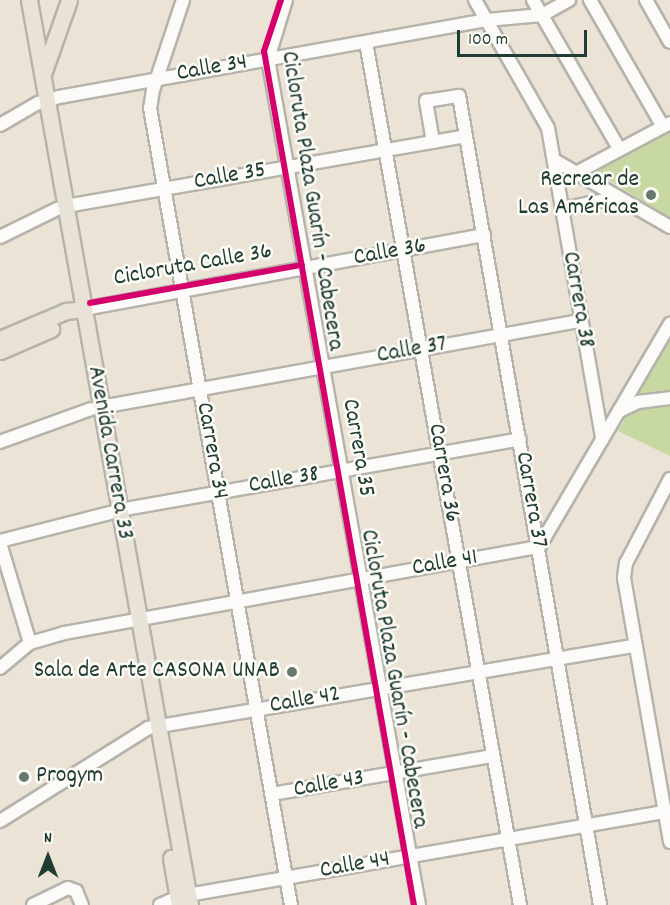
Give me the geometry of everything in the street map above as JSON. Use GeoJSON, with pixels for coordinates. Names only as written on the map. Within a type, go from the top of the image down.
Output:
{"type":"FeatureCollection","features":[{"type":"Feature","properties":{"kind":"main road","name":"Avenida Carrera 33"},"geometry":{"type":"LineString","coordinates":[[19,0],[43,102],[184,900]]}},
{"type":"Feature","properties":{"kind":"main road"},"geometry":{"type":"LineString","coordinates":[[29,0],[43,75],[43,102]]}},
{"type":"Feature","properties":{"kind":"main road"},"geometry":{"type":"LineString","coordinates":[[43,75],[69,0]]}},
{"type":"Feature","properties":{"kind":"main road"},"geometry":{"type":"LineString","coordinates":[[43,102],[78,0]]}},
{"type":"Feature","properties":{"kind":"main road"},"geometry":{"type":"LineString","coordinates":[[35,29],[47,32],[59,29]]}},
{"type":"Feature","properties":{"kind":"main road"},"geometry":{"type":"LineString","coordinates":[[0,339],[66,311],[79,311]]}},
{"type":"Feature","properties":{"kind":"main road"},"geometry":{"type":"LineString","coordinates":[[0,351],[68,321],[79,311]]}},
{"type":"Feature","properties":{"kind":"street","name":"Carrera 34"},"geometry":{"type":"LineString","coordinates":[[183,0],[156,79],[150,108],[291,905]]}},
{"type":"Feature","properties":{"kind":"street","name":"Carrera 35"},"geometry":{"type":"LineString","coordinates":[[286,0],[268,59],[419,905]]}},
{"type":"Feature","properties":{"kind":"street","name":"Carrera 38"},"geometry":{"type":"LineString","coordinates":[[475,0],[548,128],[602,439]]}},
{"type":"Feature","properties":{"kind":"street"},"geometry":{"type":"LineString","coordinates":[[534,0],[620,150]]}},
{"type":"Feature","properties":{"kind":"street","name":"Calle 34"},"geometry":{"type":"LineString","coordinates":[[0,125],[43,102],[156,79],[487,20],[542,15],[569,0]]}},
{"type":"Feature","properties":{"kind":"street"},"geometry":{"type":"LineString","coordinates":[[576,173],[667,125],[590,0]]}},
{"type":"Feature","properties":{"kind":"street"},"geometry":{"type":"LineString","coordinates":[[646,0],[670,42]]}},
{"type":"Feature","properties":{"kind":"street","name":"Carrera 36"},"geometry":{"type":"LineString","coordinates":[[366,42],[520,905]]}},
{"type":"Feature","properties":{"kind":"street","name":"Carrera 37"},"geometry":{"type":"LineString","coordinates":[[433,142],[426,101],[459,96],[600,905]]}},
{"type":"Feature","properties":{"kind":"street","name":"Calle 35"},"geometry":{"type":"LineString","coordinates":[[0,237],[61,207],[466,136]]}},
{"type":"Feature","properties":{"kind":"street"},"geometry":{"type":"LineString","coordinates":[[554,160],[670,227]]}},
{"type":"Feature","properties":{"kind":"street"},"geometry":{"type":"LineString","coordinates":[[562,209],[618,197]]}},
{"type":"Feature","properties":{"kind":"street","name":"Calle 36"},"geometry":{"type":"LineString","coordinates":[[79,311],[484,235]]}},
{"type":"Feature","properties":{"kind":"street","name":"Calle 37"},"geometry":{"type":"LineString","coordinates":[[0,442],[96,408],[581,321]]}},
{"type":"Feature","properties":{"kind":"street"},"geometry":{"type":"LineString","coordinates":[[539,547],[670,324]]}},
{"type":"Feature","properties":{"kind":"street"},"geometry":{"type":"LineString","coordinates":[[619,411],[638,402],[670,398]]}},
{"type":"Feature","properties":{"kind":"street","name":"Calle 38"},"geometry":{"type":"LineString","coordinates":[[0,542],[115,511],[520,439]]}},
{"type":"Feature","properties":{"kind":"street"},"geometry":{"type":"LineString","coordinates":[[670,478],[626,563],[624,588],[670,842]]}},
{"type":"Feature","properties":{"kind":"street"},"geometry":{"type":"LineString","coordinates":[[0,542],[30,643]]}},
{"type":"Feature","properties":{"kind":"street","name":"Calle 41"},"geometry":{"type":"LineString","coordinates":[[0,668],[30,643],[57,634],[539,547]]}},
{"type":"Feature","properties":{"kind":"street","name":"Calle 42"},"geometry":{"type":"LineString","coordinates":[[0,821],[153,727],[634,646]]}},
{"type":"Feature","properties":{"kind":"street","name":"Calle 43"},"geometry":{"type":"LineString","coordinates":[[272,794],[493,756]]}},
{"type":"Feature","properties":{"kind":"street","name":"Calle 44"},"geometry":{"type":"LineString","coordinates":[[160,905],[286,878],[664,812]]}},
{"type":"Feature","properties":{"kind":"street"},"geometry":{"type":"LineString","coordinates":[[33,905],[63,890],[74,890],[82,905]]}},
{"type":"Feature","properties":{"kind":"green space","name":"Recrear de Las Américas"},"geometry":{"type":"Polygon","coordinates":[[[670,131],[670,218],[596,172],[670,131]]]}},
{"type":"Feature","properties":{"kind":"green space"},"geometry":{"type":"Polygon","coordinates":[[[670,337],[670,456],[618,431],[670,337]]]}},
{"type":"Feature","properties":{"kind":"cycle path","name":"Cicloruta Plaza Guarín - Cabecera"},"geometry":{"type":"LineString","coordinates":[[281,0],[264,51],[414,905]]}},
{"type":"Feature","properties":{"kind":"cycle path","name":"Cicloruta Plaza Guarín - Cabecera"},"geometry":{"type":"LineString","coordinates":[[90,303],[302,265]]}},
{"type":"Feature","properties":{"kind":"place","name":"Recrear de Las Américas"},"geometry":{"type":"Point","coordinates":[651,195]}},
{"type":"Feature","properties":{"kind":"place","name":"Sala de Arte CASONA UNAB"},"geometry":{"type":"Point","coordinates":[292,672]}},
{"type":"Feature","properties":{"kind":"place","name":"Progym"},"geometry":{"type":"Point","coordinates":[24,777]}}]}
